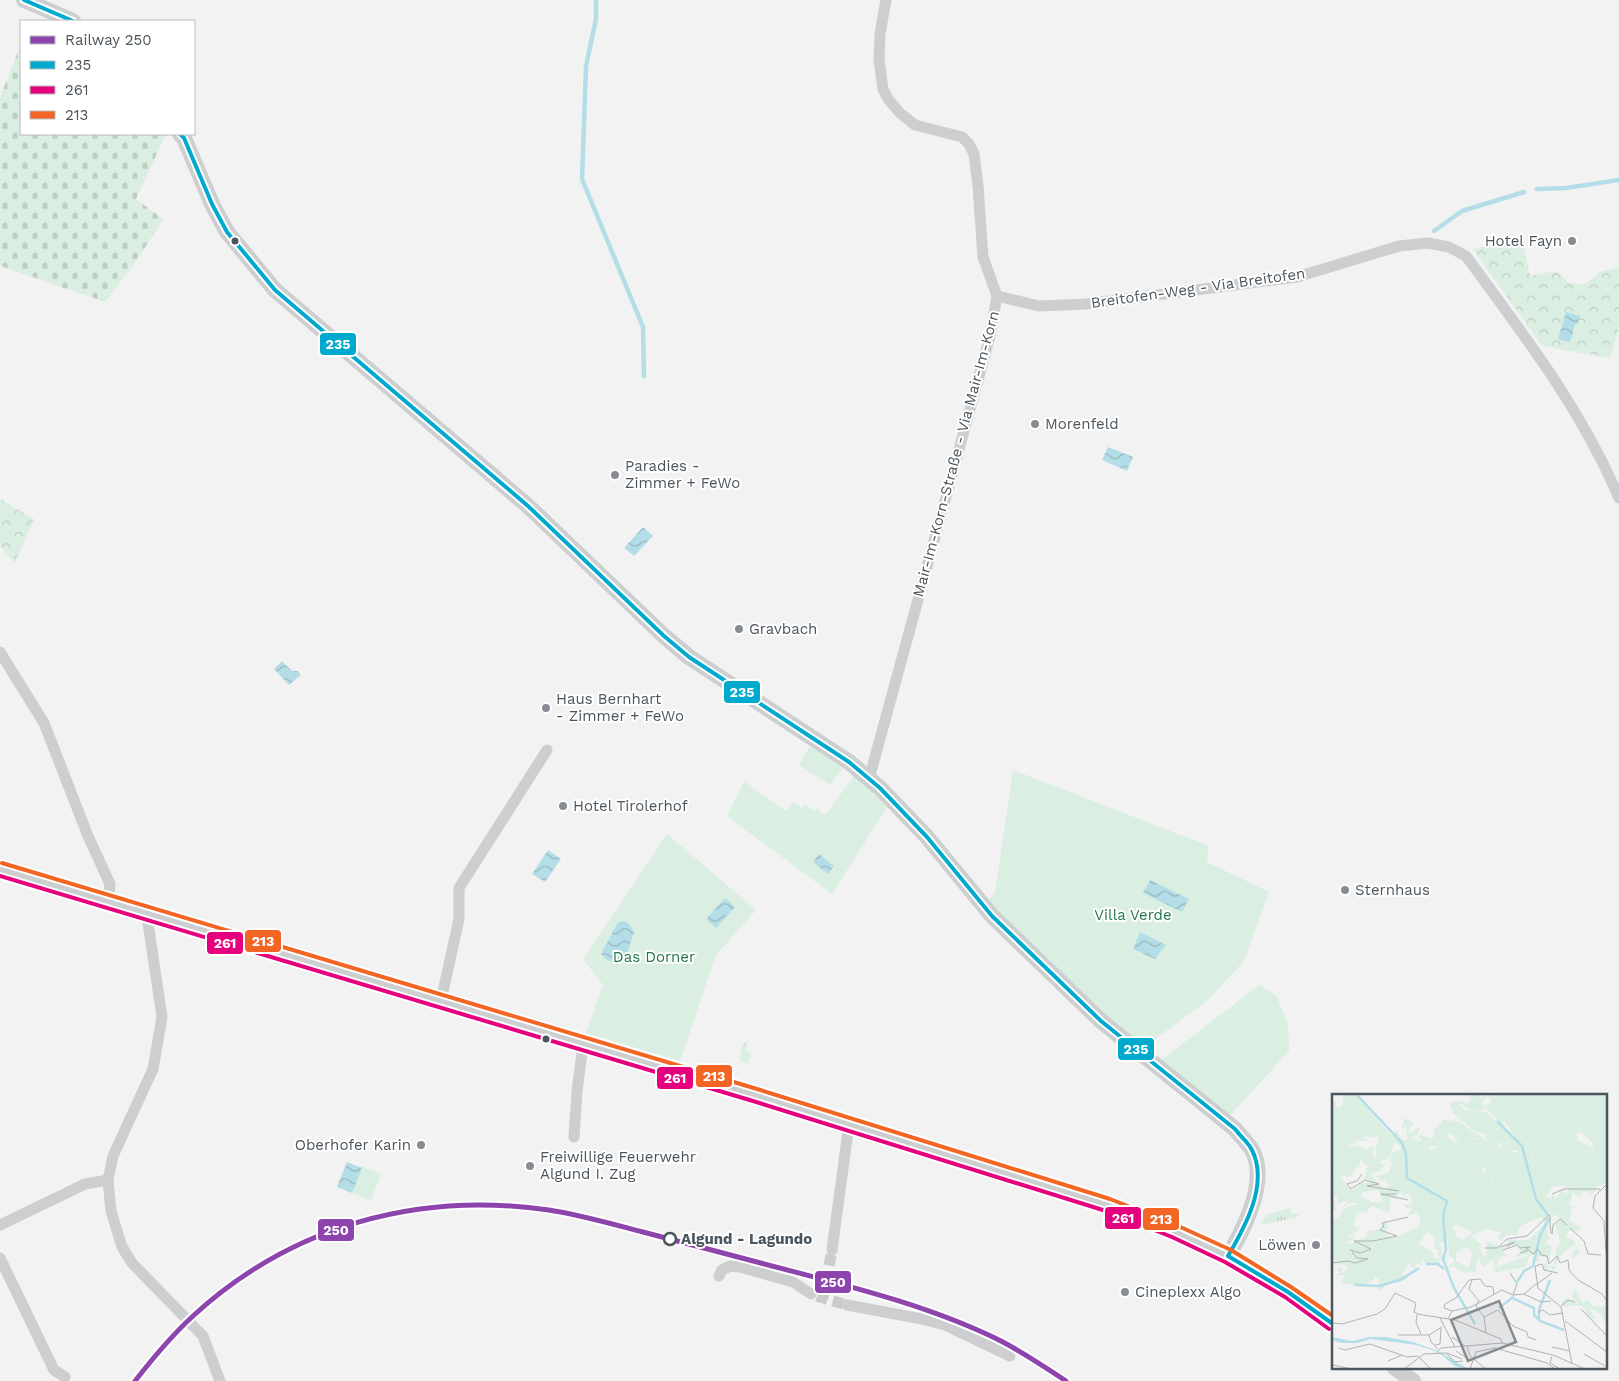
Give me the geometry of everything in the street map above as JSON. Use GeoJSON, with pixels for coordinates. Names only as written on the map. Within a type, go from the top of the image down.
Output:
{"type":"FeatureCollection","features":[{"type":"Feature","properties":{"kind":"main road"},"geometry":{"type":"LineString","coordinates":[[24,0],[71,20]]}},
{"type":"Feature","properties":{"kind":"main road"},"geometry":{"type":"LineString","coordinates":[[181,135],[184,138],[212,204],[227,232],[274,290],[528,506],[664,636],[689,657],[849,762],[869,779],[927,837],[992,916],[1101,1021],[1235,1129],[1252,1151],[1258,1174],[1252,1206],[1228,1256]]}},
{"type":"Feature","properties":{"kind":"main road"},"geometry":{"type":"LineString","coordinates":[[0,869],[848,1124],[1108,1205],[1174,1231],[1228,1256],[1288,1292],[1332,1323]]}},
{"type":"Feature","properties":{"kind":"main road"},"geometry":{"type":"LineString","coordinates":[[1395,1368],[1413,1381]]}},
{"type":"Feature","properties":{"kind":"street","name":"Mair-Im-Korn-Straße - Via Mair-Im-Korn"},"geometry":{"type":"LineString","coordinates":[[869,779],[990,336],[997,296],[983,257],[978,186],[974,154],[969,144],[962,137],[915,125],[900,113],[888,99],[883,89],[879,60],[881,26],[886,0]]}},
{"type":"Feature","properties":{"kind":"street","name":"Breitofen-Weg - Via Breitofen"},"geometry":{"type":"LineString","coordinates":[[997,296],[1039,306],[1086,304],[1298,277],[1399,246],[1428,243],[1449,247],[1466,256],[1547,366],[1584,425],[1619,498]]}},
{"type":"Feature","properties":{"kind":"street"},"geometry":{"type":"LineString","coordinates":[[0,652],[44,723],[88,836],[110,884],[108,901]]}},
{"type":"Feature","properties":{"kind":"street"},"geometry":{"type":"LineString","coordinates":[[440,1002],[459,919],[459,888],[547,750]]}},
{"type":"Feature","properties":{"kind":"street"},"geometry":{"type":"LineString","coordinates":[[151,914],[148,922],[162,1017],[153,1069],[113,1156],[108,1180],[111,1211],[122,1246],[132,1263],[203,1336],[220,1381]]}},
{"type":"Feature","properties":{"kind":"street"},"geometry":{"type":"LineString","coordinates":[[574,1137],[576,1091],[583,1045]]}},
{"type":"Feature","properties":{"kind":"street"},"geometry":{"type":"LineString","coordinates":[[832,1250],[848,1124]]}},
{"type":"Feature","properties":{"kind":"street"},"geometry":{"type":"LineString","coordinates":[[0,1225],[85,1184],[108,1180]]}},
{"type":"Feature","properties":{"kind":"street"},"geometry":{"type":"LineString","coordinates":[[0,1258],[54,1370],[65,1377]]}},
{"type":"Feature","properties":{"kind":"street"},"geometry":{"type":"LineString","coordinates":[[719,1276],[722,1270],[730,1266],[740,1267],[793,1282],[811,1294]]}},
{"type":"Feature","properties":{"kind":"street"},"geometry":{"type":"LineString","coordinates":[[847,1305],[944,1325],[1010,1356]]}},
{"type":"Feature","properties":{"kind":"green space"},"geometry":{"type":"Polygon","coordinates":[[[20,47],[20,135],[166,135],[136,199],[163,219],[136,262],[105,302],[0,266],[0,97],[20,47]]]}},
{"type":"Feature","properties":{"kind":"green space"},"geometry":{"type":"Polygon","coordinates":[[[1522,238],[1530,276],[1556,271],[1569,283],[1583,285],[1594,278],[1597,273],[1619,267],[1619,327],[1610,358],[1542,346],[1473,249],[1522,238]]]}},
{"type":"Feature","properties":{"kind":"green space"},"geometry":{"type":"Polygon","coordinates":[[[0,499],[34,519],[15,563],[0,546],[0,499]]]}},
{"type":"Feature","properties":{"kind":"green space"},"geometry":{"type":"Polygon","coordinates":[[[814,747],[843,768],[830,785],[799,765],[809,748],[814,747]]]}},
{"type":"Feature","properties":{"kind":"green space","name":"Villa Verde"},"geometry":{"type":"Polygon","coordinates":[[[1013,770],[1209,846],[1207,862],[1269,892],[1244,961],[1207,1001],[1143,1048],[1105,1015],[987,901],[995,893],[1013,770]]]}},
{"type":"Feature","properties":{"kind":"green space"},"geometry":{"type":"Polygon","coordinates":[[[854,776],[865,784],[887,807],[832,894],[727,816],[745,780],[754,789],[786,811],[793,802],[802,808],[804,804],[814,811],[816,808],[825,815],[854,776]]]}},
{"type":"Feature","properties":{"kind":"green space","name":"Das Dorner"},"geometry":{"type":"Polygon","coordinates":[[[667,834],[756,910],[716,955],[680,1061],[586,1033],[603,985],[583,959],[667,834]]]}},
{"type":"Feature","properties":{"kind":"green space"},"geometry":{"type":"Polygon","coordinates":[[[1259,985],[1276,995],[1288,1023],[1289,1051],[1225,1121],[1155,1065],[1259,985]]]}},
{"type":"Feature","properties":{"kind":"green space"},"geometry":{"type":"Polygon","coordinates":[[[749,1038],[746,1051],[751,1053],[748,1064],[740,1060],[742,1047],[749,1038]]]}},
{"type":"Feature","properties":{"kind":"green space"},"geometry":{"type":"Polygon","coordinates":[[[362,1167],[381,1174],[371,1200],[352,1193],[362,1167]]]}},
{"type":"Feature","properties":{"kind":"green space"},"geometry":{"type":"Polygon","coordinates":[[[1291,1208],[1290,1213],[1300,1214],[1298,1217],[1260,1225],[1267,1214],[1291,1208]]]}},
{"type":"Feature","properties":{"kind":"water"},"geometry":{"type":"Polygon","coordinates":[[[1566,312],[1580,316],[1577,324],[1575,324],[1570,342],[1558,339],[1566,312]]]}},
{"type":"Feature","properties":{"kind":"water"},"geometry":{"type":"Polygon","coordinates":[[[1108,447],[1133,457],[1127,471],[1102,460],[1108,447]]]}},
{"type":"Feature","properties":{"kind":"water"},"geometry":{"type":"Polygon","coordinates":[[[643,527],[653,536],[634,556],[624,548],[643,527]]]}},
{"type":"Feature","properties":{"kind":"water"},"geometry":{"type":"Polygon","coordinates":[[[282,661],[292,671],[298,671],[301,675],[289,685],[274,669],[282,661]]]}},
{"type":"Feature","properties":{"kind":"water"},"geometry":{"type":"Polygon","coordinates":[[[548,850],[561,859],[545,882],[532,874],[548,850]]]}},
{"type":"Feature","properties":{"kind":"water"},"geometry":{"type":"Polygon","coordinates":[[[819,854],[834,866],[828,874],[813,862],[819,854]]]}},
{"type":"Feature","properties":{"kind":"water"},"geometry":{"type":"Polygon","coordinates":[[[1150,880],[1189,899],[1182,912],[1143,893],[1150,880]]]}},
{"type":"Feature","properties":{"kind":"water"},"geometry":{"type":"Polygon","coordinates":[[[725,898],[735,907],[716,928],[706,919],[725,898]]]}},
{"type":"Feature","properties":{"kind":"water"},"geometry":{"type":"Polygon","coordinates":[[[624,921],[629,924],[634,932],[627,954],[619,964],[607,960],[601,954],[618,922],[624,921]]]}},
{"type":"Feature","properties":{"kind":"water"},"geometry":{"type":"Polygon","coordinates":[[[1140,932],[1166,945],[1155,959],[1133,949],[1140,932]]]}},
{"type":"Feature","properties":{"kind":"water"},"geometry":{"type":"Polygon","coordinates":[[[347,1162],[362,1168],[352,1193],[337,1187],[347,1162]]]}},
{"type":"Feature","properties":{"kind":"waterway"},"geometry":{"type":"LineString","coordinates":[[596,0],[596,19],[586,66],[582,179],[643,327],[644,376]]}},
{"type":"Feature","properties":{"kind":"waterway"},"geometry":{"type":"LineString","coordinates":[[1537,189],[1566,188],[1619,180]]}},
{"type":"Feature","properties":{"kind":"waterway"},"geometry":{"type":"LineString","coordinates":[[1434,231],[1462,211],[1524,192]]}},
{"type":"Feature","properties":{"kind":"tunnel"},"geometry":{"type":"LineString","coordinates":[[823,1298],[832,1250]]}},
{"type":"Feature","properties":{"kind":"tunnel"},"geometry":{"type":"LineString","coordinates":[[817,1296],[847,1305]]}},
{"type":"Feature","properties":{"kind":"rail line","name":"250"},"geometry":{"type":"LineString","coordinates":[[135,1381],[185,1324],[231,1285],[271,1259],[314,1238],[358,1222],[404,1211],[451,1206],[500,1205],[549,1210],[585,1217],[819,1278],[912,1305],[1001,1341],[1066,1381]]}},
{"type":"Feature","properties":{"kind":"transit line","name":"235"},"geometry":{"type":"LineString","coordinates":[[24,0],[71,20]]}},
{"type":"Feature","properties":{"kind":"transit line","name":"235"},"geometry":{"type":"LineString","coordinates":[[181,135],[184,138],[212,204],[227,232],[275,290],[528,506],[664,636],[689,657],[849,762],[880,788],[927,837],[992,916],[1101,1021],[1235,1129],[1252,1150],[1257,1163],[1258,1177],[1253,1205],[1248,1219],[1228,1256]]}},
{"type":"Feature","properties":{"kind":"transit line","name":"213"},"geometry":{"type":"LineString","coordinates":[[2,863],[757,1089],[1110,1199],[1176,1225],[1231,1250],[1291,1287],[1332,1315]]}},
{"type":"Feature","properties":{"kind":"transit line","name":"261"},"geometry":{"type":"LineString","coordinates":[[0,876],[753,1101],[1106,1211],[1172,1237],[1225,1262],[1285,1297],[1329,1329]]}},
{"type":"Feature","properties":{"kind":"transit line","name":"235"},"geometry":{"type":"LineString","coordinates":[[1228,1256],[1288,1292],[1332,1323]]}},
{"type":"Feature","properties":{"kind":"place","name":"Hotel Fayn"},"geometry":{"type":"Point","coordinates":[1572,241]}},
{"type":"Feature","properties":{"kind":"place","name":"Morenfeld"},"geometry":{"type":"Point","coordinates":[1035,424]}},
{"type":"Feature","properties":{"kind":"place","name":"Paradies - Zimmer + FeWo"},"geometry":{"type":"Point","coordinates":[615,475]}},
{"type":"Feature","properties":{"kind":"place","name":"Gravbach"},"geometry":{"type":"Point","coordinates":[739,629]}},
{"type":"Feature","properties":{"kind":"place","name":"Haus Bernhart - Zimmer + FeWo"},"geometry":{"type":"Point","coordinates":[546,708]}},
{"type":"Feature","properties":{"kind":"place","name":"Hotel Tirolerhof"},"geometry":{"type":"Point","coordinates":[563,806]}},
{"type":"Feature","properties":{"kind":"place","name":"Sternhaus"},"geometry":{"type":"Point","coordinates":[1345,890]}},
{"type":"Feature","properties":{"kind":"place","name":"Oberhofer Karin"},"geometry":{"type":"Point","coordinates":[421,1145]}},
{"type":"Feature","properties":{"kind":"place","name":"Freiwillige Feuerwehr Algund I. Zug"},"geometry":{"type":"Point","coordinates":[530,1166]}},
{"type":"Feature","properties":{"kind":"place","name":"Algund - Lagundo"},"geometry":{"type":"Point","coordinates":[670,1239]}},
{"type":"Feature","properties":{"kind":"place","name":"Löwen"},"geometry":{"type":"Point","coordinates":[1316,1245]}},
{"type":"Feature","properties":{"kind":"place","name":"Cineplexx Algo"},"geometry":{"type":"Point","coordinates":[1125,1292]}}]}
